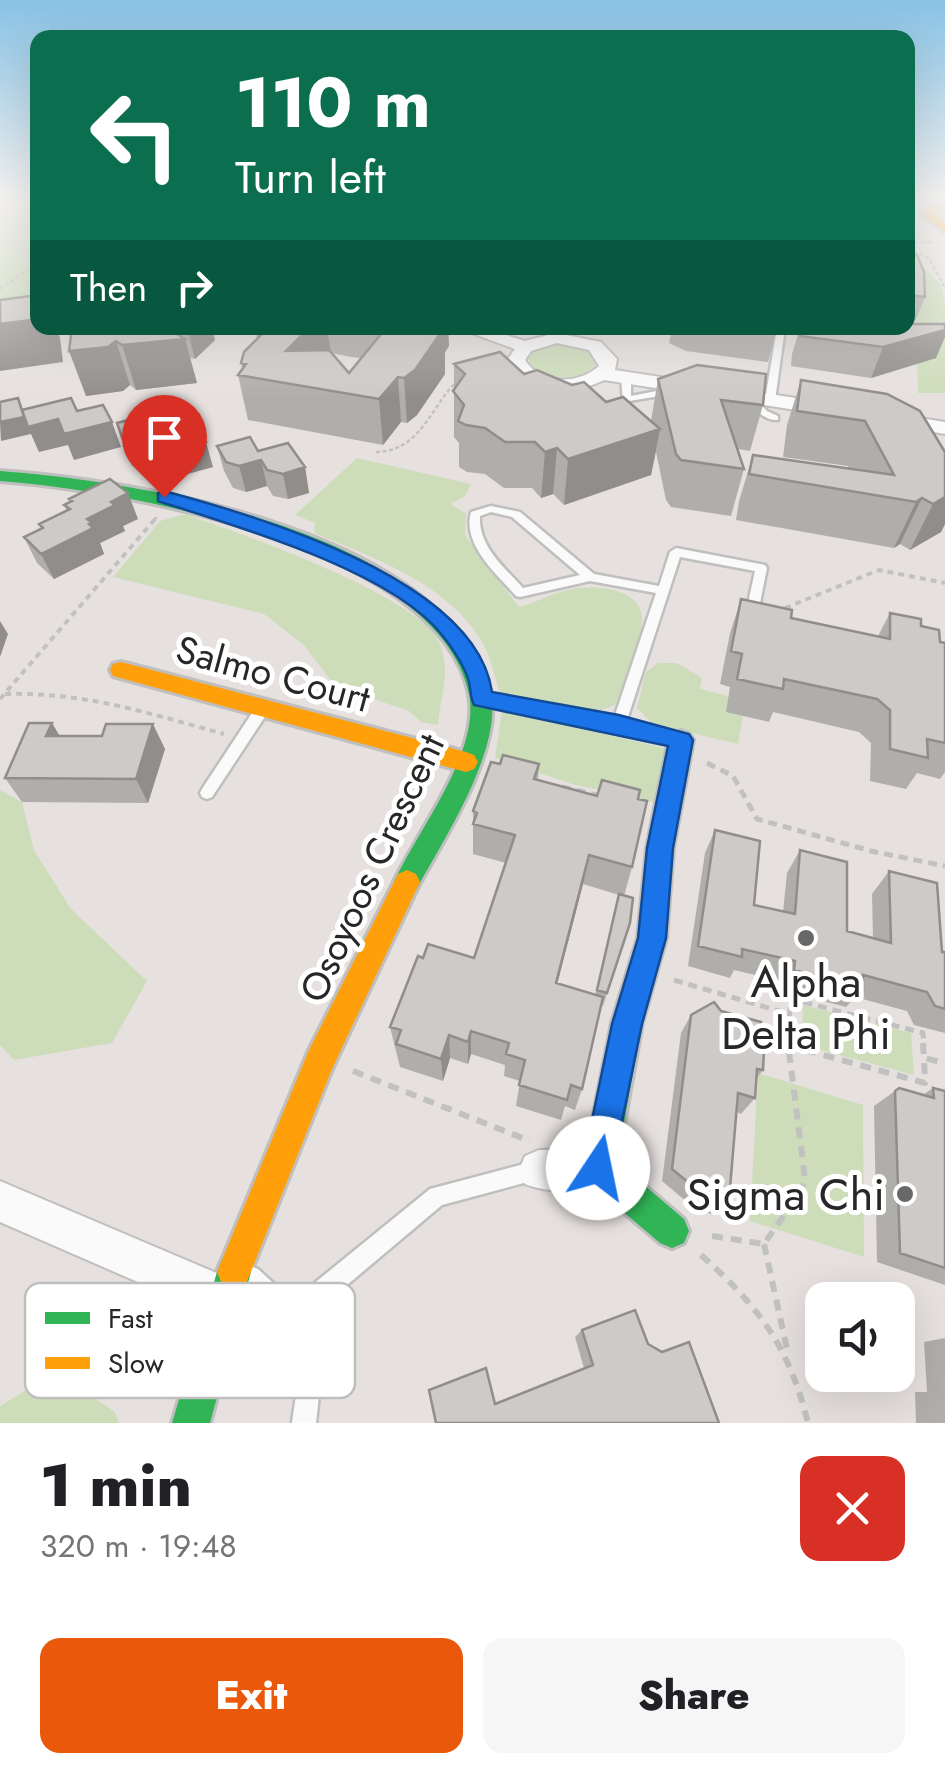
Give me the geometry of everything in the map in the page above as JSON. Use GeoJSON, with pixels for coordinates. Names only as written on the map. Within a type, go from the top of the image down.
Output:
{"type":"FeatureCollection","features":[{"type":"Feature","properties":{"kind":"street"},"geometry":{"type":"LineString","coordinates":[[488,335],[525,347]]}},
{"type":"Feature","properties":{"kind":"street"},"geometry":{"type":"LineString","coordinates":[[552,335],[525,347],[516,360],[525,374],[568,389],[605,367],[772,401],[848,409],[945,428]]}},
{"type":"Feature","properties":{"kind":"street"},"geometry":{"type":"LineString","coordinates":[[562,335],[595,346],[605,367],[626,378],[772,401]]}},
{"type":"Feature","properties":{"kind":"street"},"geometry":{"type":"LineString","coordinates":[[887,402],[945,412]]}},
{"type":"Feature","properties":{"kind":"street","name":"Osoyoos Crescent"},"geometry":{"type":"LineString","coordinates":[[0,476],[68,480],[164,497],[278,533],[336,557],[402,590],[437,616],[467,655],[479,680],[482,699],[466,762],[321,1058],[231,1282]]}},
{"type":"Feature","properties":{"kind":"street","name":"Salmo Court"},"geometry":{"type":"LineString","coordinates":[[121,670],[466,762]]}},
{"type":"Feature","properties":{"kind":"street"},"geometry":{"type":"LineString","coordinates":[[598,1168],[627,1024],[652,938],[660,848],[681,740]]}},
{"type":"Feature","properties":{"kind":"street"},"geometry":{"type":"LineString","coordinates":[[538,1157],[598,1168],[672,1231]]}},
{"type":"Feature","properties":{"kind":"street"},"geometry":{"type":"LineString","coordinates":[[0,1200],[231,1282]]}},
{"type":"Feature","properties":{"kind":"street","name":"Osoyoos Crescent"},"geometry":{"type":"LineString","coordinates":[[191,1423],[198,1398]]}},
{"type":"Feature","properties":{"kind":"lane"},"geometry":{"type":"LineString","coordinates":[[772,401],[780,335]]}},
{"type":"Feature","properties":{"kind":"lane"},"geometry":{"type":"LineString","coordinates":[[802,420],[848,409]]}},
{"type":"Feature","properties":{"kind":"lane"},"geometry":{"type":"LineString","coordinates":[[590,577],[516,514],[491,508],[475,514],[472,524],[477,539],[520,594],[590,577],[661,590]]}},
{"type":"Feature","properties":{"kind":"lane"},"geometry":{"type":"LineString","coordinates":[[619,724],[676,552],[761,568],[754,603]]}},
{"type":"Feature","properties":{"kind":"lane"},"geometry":{"type":"LineString","coordinates":[[482,699],[619,724],[681,740]]}},
{"type":"Feature","properties":{"kind":"lane"},"geometry":{"type":"LineString","coordinates":[[207,793],[263,708]]}},
{"type":"Feature","properties":{"kind":"lane"},"geometry":{"type":"LineString","coordinates":[[332,1283],[437,1196],[538,1157]]}},
{"type":"Feature","properties":{"kind":"lane"},"geometry":{"type":"LineString","coordinates":[[304,1423],[307,1398]]}},
{"type":"Feature","properties":{"kind":"path"},"geometry":{"type":"LineString","coordinates":[[0,289],[30,268]]}},
{"type":"Feature","properties":{"kind":"path"},"geometry":{"type":"LineString","coordinates":[[376,452],[391,454],[410,447],[458,381]]}},
{"type":"Feature","properties":{"kind":"path"},"geometry":{"type":"LineString","coordinates":[[2,696],[120,554],[166,506]]}},
{"type":"Feature","properties":{"kind":"path"},"geometry":{"type":"LineString","coordinates":[[785,608],[879,570],[945,583]]}},
{"type":"Feature","properties":{"kind":"path"},"geometry":{"type":"LineString","coordinates":[[2,696],[52,693],[93,698],[242,738]]}},
{"type":"Feature","properties":{"kind":"path"},"geometry":{"type":"LineString","coordinates":[[681,740],[704,762],[734,776],[757,819],[871,852],[945,866]]}},
{"type":"Feature","properties":{"kind":"path"},"geometry":{"type":"LineString","coordinates":[[559,786],[613,798]]}},
{"type":"Feature","properties":{"kind":"path"},"geometry":{"type":"LineString","coordinates":[[642,971],[790,1014]]}},
{"type":"Feature","properties":{"kind":"path"},"geometry":{"type":"LineString","coordinates":[[787,1354],[764,1244],[772,1228],[800,1199],[804,1179],[788,1045],[791,999],[923,1033],[925,1083],[788,1045]]}},
{"type":"Feature","properties":{"kind":"path"},"geometry":{"type":"LineString","coordinates":[[321,1058],[538,1157]]}},
{"type":"Feature","properties":{"kind":"path"},"geometry":{"type":"LineString","coordinates":[[924,1058],[945,1063]]}},
{"type":"Feature","properties":{"kind":"path"},"geometry":{"type":"LineString","coordinates":[[672,1231],[764,1244]]}},
{"type":"Feature","properties":{"kind":"path"},"geometry":{"type":"LineString","coordinates":[[672,1231],[737,1286],[774,1328],[799,1378],[808,1423]]}},
{"type":"Feature","properties":{"kind":"green space"},"geometry":{"type":"Polygon","coordinates":[[[0,265],[30,265],[30,307],[0,329],[0,265]]]}},
{"type":"Feature","properties":{"kind":"green space"},"geometry":{"type":"Polygon","coordinates":[[[915,265],[921,265],[941,284],[945,304],[945,393],[918,393],[915,265]]]}},
{"type":"Feature","properties":{"kind":"green space"},"geometry":{"type":"Polygon","coordinates":[[[554,343],[585,348],[596,359],[595,365],[573,377],[548,375],[532,368],[529,352],[554,343]]]}},
{"type":"Feature","properties":{"kind":"green space"},"geometry":{"type":"Polygon","coordinates":[[[357,458],[471,484],[465,496],[451,504],[466,514],[465,535],[519,607],[582,588],[617,591],[635,602],[641,610],[641,632],[615,705],[593,713],[500,694],[482,642],[450,604],[407,575],[314,533],[315,523],[295,515],[357,458]]]}},
{"type":"Feature","properties":{"kind":"green space"},"geometry":{"type":"Polygon","coordinates":[[[185,514],[323,567],[397,604],[424,623],[439,642],[445,664],[438,725],[421,722],[409,711],[335,686],[304,645],[264,614],[113,577],[160,521],[185,514]]]}},
{"type":"Feature","properties":{"kind":"green space"},"geometry":{"type":"Polygon","coordinates":[[[658,663],[677,663],[702,678],[700,689],[728,696],[743,716],[738,744],[653,724],[637,708],[646,672],[658,663]]]}},
{"type":"Feature","properties":{"kind":"green space"},"geometry":{"type":"Polygon","coordinates":[[[502,711],[673,750],[662,804],[572,784],[495,758],[502,711]]]}},
{"type":"Feature","properties":{"kind":"green space"},"geometry":{"type":"Polygon","coordinates":[[[0,790],[22,802],[34,850],[71,909],[147,981],[112,1043],[14,1060],[0,1045],[0,790]]]}},
{"type":"Feature","properties":{"kind":"green space"},"geometry":{"type":"Polygon","coordinates":[[[803,1005],[911,1033],[914,1075],[802,1045],[803,1005]]]}},
{"type":"Feature","properties":{"kind":"green space"},"geometry":{"type":"Polygon","coordinates":[[[758,1073],[863,1105],[864,1257],[750,1221],[758,1073]]]}},
{"type":"Feature","properties":{"kind":"green space"},"geometry":{"type":"Polygon","coordinates":[[[25,1391],[25,1398],[94,1398],[115,1412],[119,1423],[0,1423],[0,1406],[25,1391]]]}},
{"type":"Feature","properties":{"kind":"building"},"geometry":{"type":"Polygon","coordinates":[[[915,265],[921,265],[924,272],[925,297],[915,296],[915,265]]]}},
{"type":"Feature","properties":{"kind":"building"},"geometry":{"type":"Polygon","coordinates":[[[30,296],[30,320],[0,324],[0,300],[30,296]]]}},
{"type":"Feature","properties":{"kind":"building"},"geometry":{"type":"Polygon","coordinates":[[[915,324],[945,324],[945,330],[883,347],[800,336],[915,335],[915,324]]]}},
{"type":"Feature","properties":{"kind":"building"},"geometry":{"type":"Polygon","coordinates":[[[71,335],[179,335],[185,339],[122,345],[116,341],[108,347],[69,351],[71,335]]]}},
{"type":"Feature","properties":{"kind":"building"},"geometry":{"type":"Polygon","coordinates":[[[261,335],[302,335],[286,351],[329,350],[349,373],[380,335],[439,335],[415,370],[404,378],[398,377],[379,399],[238,375],[246,364],[241,363],[244,352],[261,335]]]}},
{"type":"Feature","properties":{"kind":"building"},"geometry":{"type":"Polygon","coordinates":[[[500,352],[524,374],[537,370],[572,385],[584,382],[606,402],[623,397],[660,429],[568,459],[557,448],[545,452],[535,442],[505,442],[485,428],[458,421],[464,405],[453,391],[465,374],[454,364],[500,352]]]}},
{"type":"Feature","properties":{"kind":"building"},"geometry":{"type":"Polygon","coordinates":[[[697,365],[766,374],[763,405],[721,400],[744,469],[681,460],[676,454],[658,379],[697,365]]]}},
{"type":"Feature","properties":{"kind":"building"},"geometry":{"type":"Polygon","coordinates":[[[801,380],[887,394],[920,411],[945,452],[945,497],[933,504],[922,498],[916,502],[749,474],[753,455],[894,475],[865,421],[797,411],[801,380]]]}},
{"type":"Feature","properties":{"kind":"building"},"geometry":{"type":"Polygon","coordinates":[[[18,398],[24,417],[0,422],[0,402],[18,398]]]}},
{"type":"Feature","properties":{"kind":"building"},"geometry":{"type":"Polygon","coordinates":[[[71,398],[77,411],[103,405],[112,422],[64,434],[58,419],[28,427],[22,410],[71,398]]]}},
{"type":"Feature","properties":{"kind":"building"},"geometry":{"type":"Polygon","coordinates":[[[149,415],[155,428],[185,421],[189,427],[197,425],[206,442],[172,451],[162,446],[157,437],[135,443],[123,440],[117,423],[149,415]]]}},
{"type":"Feature","properties":{"kind":"building"},"geometry":{"type":"Polygon","coordinates":[[[250,437],[258,451],[288,443],[305,467],[283,474],[267,470],[261,460],[239,466],[226,462],[217,446],[250,437]]]}},
{"type":"Feature","properties":{"kind":"building"},"geometry":{"type":"Polygon","coordinates":[[[110,479],[128,493],[111,502],[115,505],[87,519],[93,528],[41,554],[24,537],[43,528],[39,524],[70,509],[64,505],[72,501],[69,499],[110,479]]]}},
{"type":"Feature","properties":{"kind":"building"},"geometry":{"type":"Polygon","coordinates":[[[741,599],[792,610],[791,618],[890,639],[890,613],[921,619],[921,626],[939,630],[940,642],[945,643],[945,743],[927,739],[928,758],[890,749],[890,710],[877,699],[784,679],[783,689],[737,679],[742,654],[731,651],[741,599]]]}},
{"type":"Feature","properties":{"kind":"building"},"geometry":{"type":"Polygon","coordinates":[[[29,723],[52,723],[46,736],[102,736],[106,724],[153,724],[136,779],[5,778],[29,723]]]}},
{"type":"Feature","properties":{"kind":"building"},"geometry":{"type":"Polygon","coordinates":[[[503,755],[539,764],[534,779],[597,796],[602,780],[640,790],[638,799],[647,801],[632,867],[589,855],[556,983],[603,997],[582,1089],[571,1085],[567,1100],[519,1085],[525,1060],[506,1054],[509,1043],[471,1031],[468,1042],[449,1035],[441,1059],[396,1044],[401,1030],[390,1027],[418,956],[423,958],[428,944],[474,958],[515,835],[473,824],[477,813],[473,811],[491,762],[500,764],[503,755]]]}},
{"type":"Feature","properties":{"kind":"building"},"geometry":{"type":"Polygon","coordinates":[[[715,830],[760,841],[754,905],[795,914],[800,850],[847,862],[847,931],[891,943],[889,871],[937,883],[945,952],[945,1009],[935,1006],[927,992],[863,975],[863,988],[794,970],[795,961],[742,949],[742,957],[698,946],[715,830]]]}},
{"type":"Feature","properties":{"kind":"building"},"geometry":{"type":"Polygon","coordinates":[[[619,894],[633,898],[630,923],[607,993],[597,990],[619,894]]]}},
{"type":"Feature","properties":{"kind":"building"},"geometry":{"type":"Polygon","coordinates":[[[714,1002],[721,1011],[761,1022],[759,1049],[764,1050],[763,1070],[757,1069],[755,1098],[738,1093],[729,1200],[724,1202],[706,1197],[672,1169],[691,1015],[714,1002]]]}},
{"type":"Feature","properties":{"kind":"building"},"geometry":{"type":"Polygon","coordinates":[[[899,1088],[934,1098],[933,1088],[945,1091],[945,1268],[900,1253],[895,1091],[899,1088]]]}},
{"type":"Feature","properties":{"kind":"building"},"geometry":{"type":"Polygon","coordinates":[[[635,1310],[648,1344],[662,1352],[689,1342],[719,1423],[436,1423],[429,1390],[486,1368],[495,1404],[593,1365],[582,1330],[635,1310]]]}},
{"type":"Feature","properties":{"kind":"traffic: fast"},"geometry":{"type":"LineString","coordinates":[[0,476],[124,490],[200,507],[277,531],[349,561],[411,598],[457,642],[480,693],[481,714],[468,763],[407,882]]}},
{"type":"Feature","properties":{"kind":"traffic: fast"},"geometry":{"type":"LineString","coordinates":[[672,1231],[599,1169],[627,1023],[652,938],[660,848],[681,740]]}},
{"type":"Feature","properties":{"kind":"traffic: fast"},"geometry":{"type":"LineString","coordinates":[[231,1283],[234,1272]]}},
{"type":"Feature","properties":{"kind":"traffic: fast"},"geometry":{"type":"LineString","coordinates":[[191,1423],[198,1398]]}},
{"type":"Feature","properties":{"kind":"traffic: slow"},"geometry":{"type":"LineString","coordinates":[[121,670],[466,762]]}},
{"type":"Feature","properties":{"kind":"traffic: slow"},"geometry":{"type":"LineString","coordinates":[[234,1272],[320,1061],[407,882]]}},
{"type":"Feature","properties":{"kind":"place","name":"Alpha Delta Phi"},"geometry":{"type":"Point","coordinates":[806,938]}},
{"type":"Feature","properties":{"kind":"place","name":"Sigma Chi"},"geometry":{"type":"Point","coordinates":[905,1194]}},
{"type":"Feature","properties":{"kind":"route"},"geometry":{"type":"LineString","coordinates":[[164,497],[278,533],[336,557],[420,601],[454,634],[479,680],[482,699],[619,724],[681,740],[660,848],[652,938],[627,1024],[598,1168]]}}]}
